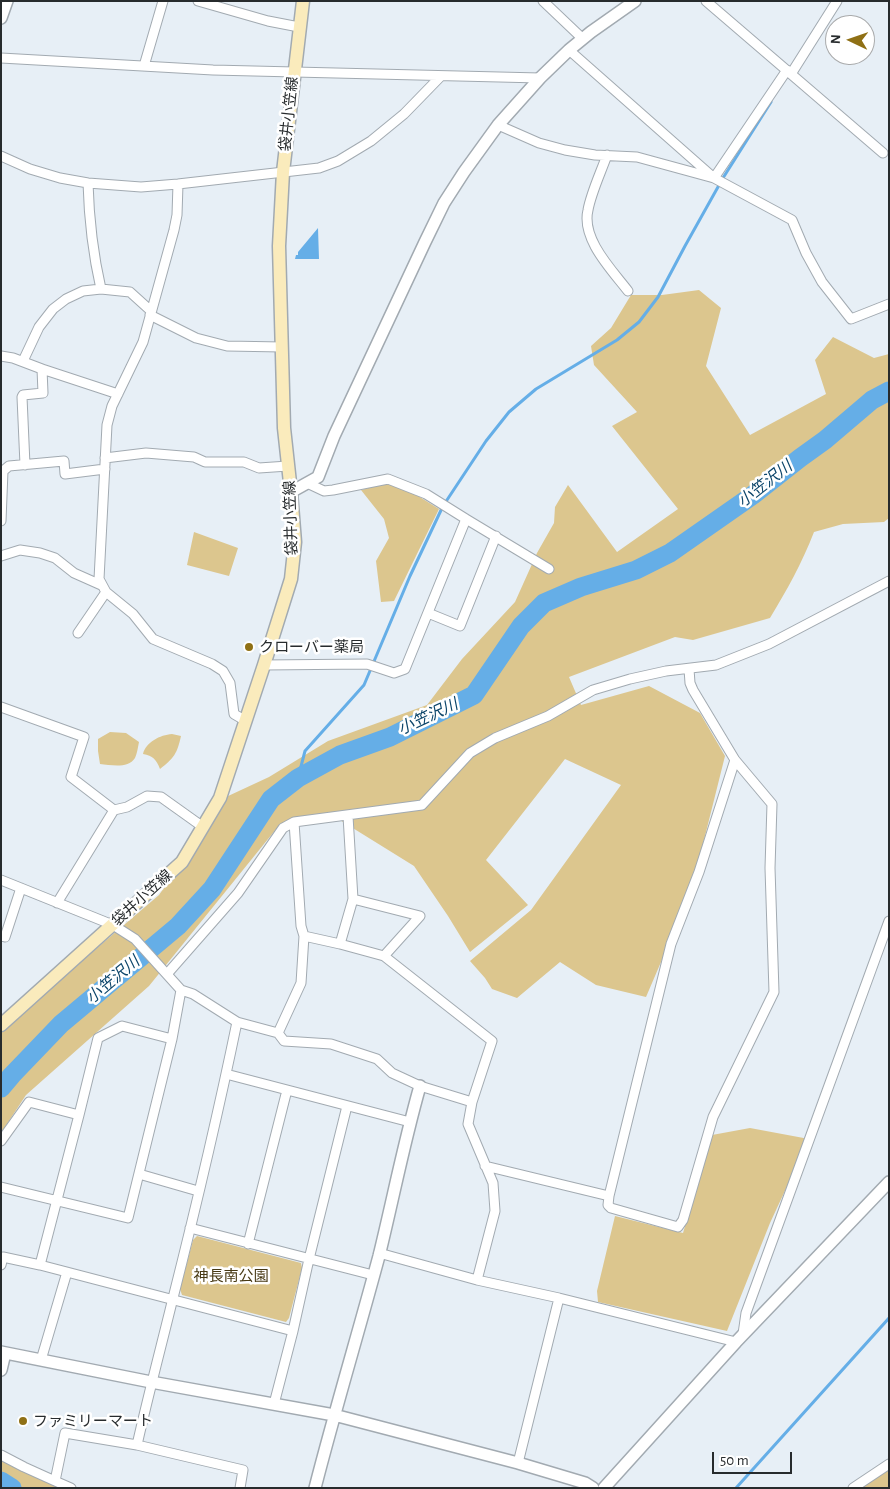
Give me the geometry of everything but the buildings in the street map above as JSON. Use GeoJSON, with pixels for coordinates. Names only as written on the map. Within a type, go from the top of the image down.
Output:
{"type":"FeatureCollection","features":[{"type":"Feature","properties":{"kind":"main road","name":"袋井小笠線"},"geometry":{"type":"LineString","coordinates":[[1,1024],[182,862],[220,798],[291,579],[295,542],[284,428],[279,246],[283,172],[303,1]]}},
{"type":"Feature","properties":{"kind":"street"},"geometry":{"type":"LineString","coordinates":[[1,18],[7,1]]}},
{"type":"Feature","properties":{"kind":"street"},"geometry":{"type":"LineString","coordinates":[[144,66],[163,1]]}},
{"type":"Feature","properties":{"kind":"street"},"geometry":{"type":"LineString","coordinates":[[198,1],[268,21],[299,27]]}},
{"type":"Feature","properties":{"kind":"street"},"geometry":{"type":"LineString","coordinates":[[543,1],[583,39]]}},
{"type":"Feature","properties":{"kind":"street"},"geometry":{"type":"LineString","coordinates":[[291,492],[318,478],[334,436],[444,203],[498,125],[540,78],[569,50],[635,1]]}},
{"type":"Feature","properties":{"kind":"street"},"geometry":{"type":"LineString","coordinates":[[706,1],[883,153]]}},
{"type":"Feature","properties":{"kind":"street"},"geometry":{"type":"LineString","coordinates":[[714,178],[837,1]]}},
{"type":"Feature","properties":{"kind":"street"},"geometry":{"type":"LineString","coordinates":[[569,50],[714,178]]}},
{"type":"Feature","properties":{"kind":"street"},"geometry":{"type":"LineString","coordinates":[[1,58],[213,70],[540,78]]}},
{"type":"Feature","properties":{"kind":"street"},"geometry":{"type":"LineString","coordinates":[[1,156],[30,169],[60,178],[88,183],[148,187],[319,168],[338,161],[371,141],[404,114],[442,76]]}},
{"type":"Feature","properties":{"kind":"street"},"geometry":{"type":"LineString","coordinates":[[498,125],[539,143],[565,150],[595,155],[637,157],[714,178],[792,220],[822,282],[850,319],[889,304]]}},
{"type":"Feature","properties":{"kind":"street"},"geometry":{"type":"LineString","coordinates":[[608,156],[587,212],[588,226],[595,247],[628,291]]}},
{"type":"Feature","properties":{"kind":"street"},"geometry":{"type":"LineString","coordinates":[[88,183],[89,211],[95,261],[101,289]]}},
{"type":"Feature","properties":{"kind":"street"},"geometry":{"type":"LineString","coordinates":[[104,588],[99,579],[107,425],[112,406],[143,342],[177,215],[178,184]]}},
{"type":"Feature","properties":{"kind":"street"},"geometry":{"type":"LineString","coordinates":[[22,361],[39,327],[53,309],[66,298],[83,291],[101,289],[130,292],[151,313],[196,338],[227,346],[282,347]]}},
{"type":"Feature","properties":{"kind":"street"},"geometry":{"type":"LineString","coordinates":[[1,356],[13,358],[118,394]]}},
{"type":"Feature","properties":{"kind":"street"},"geometry":{"type":"LineString","coordinates":[[25,465],[22,398],[23,395],[43,392],[42,369]]}},
{"type":"Feature","properties":{"kind":"street"},"geometry":{"type":"LineString","coordinates":[[105,458],[146,453],[194,457],[205,462],[244,462],[259,468],[288,466]]}},
{"type":"Feature","properties":{"kind":"street"},"geometry":{"type":"LineString","coordinates":[[1,521],[3,471],[9,466],[64,461],[65,474],[105,469]]}},
{"type":"Feature","properties":{"kind":"street"},"geometry":{"type":"LineString","coordinates":[[307,483],[324,491],[388,478],[426,494],[549,569]]}},
{"type":"Feature","properties":{"kind":"street"},"geometry":{"type":"LineString","coordinates":[[264,665],[367,664],[394,673],[405,669],[466,520]]}},
{"type":"Feature","properties":{"kind":"street"},"geometry":{"type":"LineString","coordinates":[[428,613],[460,626],[496,536]]}},
{"type":"Feature","properties":{"kind":"street"},"geometry":{"type":"LineString","coordinates":[[1,556],[20,550],[40,553],[55,558],[74,573],[104,588],[134,614],[153,639],[212,664],[223,671],[230,683],[234,714],[246,721]]}},
{"type":"Feature","properties":{"kind":"street"},"geometry":{"type":"LineString","coordinates":[[166,972],[238,893],[283,828],[294,822],[422,805],[470,754],[495,738],[548,716],[593,690],[666,671],[716,665],[769,644],[889,581]]}},
{"type":"Feature","properties":{"kind":"street"},"geometry":{"type":"LineString","coordinates":[[78,633],[104,588]]}},
{"type":"Feature","properties":{"kind":"street"},"geometry":{"type":"LineString","coordinates":[[689,669],[690,683],[693,690],[735,760],[772,804],[770,868],[774,992],[713,1117],[683,1220],[678,1227],[611,1208],[608,1205],[609,1196],[671,944],[699,872],[735,760]]}},
{"type":"Feature","properties":{"kind":"street"},"geometry":{"type":"LineString","coordinates":[[1,708],[84,738],[71,778],[114,810]]}},
{"type":"Feature","properties":{"kind":"street"},"geometry":{"type":"LineString","coordinates":[[57,902],[114,810],[127,807],[148,796],[161,797],[203,827]]}},
{"type":"Feature","properties":{"kind":"street"},"geometry":{"type":"LineString","coordinates":[[340,944],[353,898],[348,816]]}},
{"type":"Feature","properties":{"kind":"street"},"geometry":{"type":"LineString","coordinates":[[278,1033],[301,984],[304,936],[301,926],[294,822]]}},
{"type":"Feature","properties":{"kind":"street"},"geometry":{"type":"LineString","coordinates":[[1,880],[113,925],[135,939],[181,990],[193,994],[237,1022],[278,1033],[284,1041],[331,1044],[377,1059],[392,1073],[420,1086],[472,1102]]}},
{"type":"Feature","properties":{"kind":"street"},"geometry":{"type":"LineString","coordinates":[[1,936],[5,936],[21,888]]}},
{"type":"Feature","properties":{"kind":"street"},"geometry":{"type":"LineString","coordinates":[[353,898],[420,916],[384,956]]}},
{"type":"Feature","properties":{"kind":"street"},"geometry":{"type":"LineString","coordinates":[[740,1338],[746,1313],[889,921]]}},
{"type":"Feature","properties":{"kind":"street"},"geometry":{"type":"LineString","coordinates":[[304,936],[384,956],[492,1041],[472,1102],[468,1124],[493,1183],[495,1211],[477,1280]]}},
{"type":"Feature","properties":{"kind":"street"},"geometry":{"type":"LineString","coordinates":[[1,1187],[128,1218],[172,1039],[181,990]]}},
{"type":"Feature","properties":{"kind":"street"},"geometry":{"type":"LineString","coordinates":[[137,1445],[150,1382],[190,1228],[237,1022]]}},
{"type":"Feature","properties":{"kind":"street"},"geometry":{"type":"LineString","coordinates":[[40,1265],[80,1115],[98,1038],[122,1026],[172,1039]]}},
{"type":"Feature","properties":{"kind":"street"},"geometry":{"type":"LineString","coordinates":[[226,1074],[410,1122]]}},
{"type":"Feature","properties":{"kind":"street"},"geometry":{"type":"LineString","coordinates":[[315,1488],[374,1275],[420,1086]]}},
{"type":"Feature","properties":{"kind":"street"},"geometry":{"type":"LineString","coordinates":[[248,1244],[287,1090]]}},
{"type":"Feature","properties":{"kind":"street"},"geometry":{"type":"LineString","coordinates":[[1,1141],[29,1102],[80,1115]]}},
{"type":"Feature","properties":{"kind":"street"},"geometry":{"type":"LineString","coordinates":[[274,1404],[347,1106]]}},
{"type":"Feature","properties":{"kind":"street"},"geometry":{"type":"LineString","coordinates":[[485,1166],[609,1196]]}},
{"type":"Feature","properties":{"kind":"street"},"geometry":{"type":"LineString","coordinates":[[139,1174],[198,1191]]}},
{"type":"Feature","properties":{"kind":"street"},"geometry":{"type":"LineString","coordinates":[[604,1488],[740,1338],[889,1182]]}},
{"type":"Feature","properties":{"kind":"street"},"geometry":{"type":"LineString","coordinates":[[190,1228],[374,1275]]}},
{"type":"Feature","properties":{"kind":"street"},"geometry":{"type":"LineString","coordinates":[[379,1253],[477,1280],[740,1338]]}},
{"type":"Feature","properties":{"kind":"street"},"geometry":{"type":"LineString","coordinates":[[1,1265],[3,1257],[40,1265],[293,1330]]}},
{"type":"Feature","properties":{"kind":"street"},"geometry":{"type":"LineString","coordinates":[[41,1360],[67,1272]]}},
{"type":"Feature","properties":{"kind":"street"},"geometry":{"type":"LineString","coordinates":[[518,1463],[559,1298]]}},
{"type":"Feature","properties":{"kind":"street"},"geometry":{"type":"LineString","coordinates":[[1,1370],[3,1353],[334,1415],[518,1463],[585,1483],[593,1488]]}},
{"type":"Feature","properties":{"kind":"street"},"geometry":{"type":"LineString","coordinates":[[55,1481],[65,1433],[137,1445],[243,1470],[240,1488]]}},
{"type":"Feature","properties":{"kind":"street"},"geometry":{"type":"LineString","coordinates":[[1,1455],[71,1488]]}},
{"type":"Feature","properties":{"kind":"street"},"geometry":{"type":"LineString","coordinates":[[853,1488],[889,1464]]}},
{"type":"Feature","properties":{"kind":"green space"},"geometry":{"type":"Polygon","coordinates":[[[699,290],[721,308],[706,366],[750,435],[826,394],[815,360],[833,337],[874,358],[889,354],[889,518],[884,522],[843,524],[814,532],[794,576],[770,618],[693,640],[675,637],[569,677],[581,705],[649,686],[700,713],[725,756],[691,892],[646,997],[596,985],[560,962],[517,998],[492,989],[470,961],[531,910],[621,785],[565,759],[486,860],[528,905],[470,952],[414,866],[335,817],[283,828],[281,823],[149,986],[26,1095],[1,1133],[1,1030],[159,895],[226,797],[269,777],[328,741],[427,705],[462,659],[515,602],[537,553],[554,523],[555,507],[568,485],[617,552],[678,509],[612,426],[637,412],[594,365],[591,346],[611,328],[631,295],[662,295],[699,290]]]}},
{"type":"Feature","properties":{"kind":"green space"},"geometry":{"type":"Polygon","coordinates":[[[394,481],[439,509],[394,601],[381,602],[376,561],[389,538],[384,519],[361,490],[394,481]]]}},
{"type":"Feature","properties":{"kind":"green space"},"geometry":{"type":"Polygon","coordinates":[[[194,532],[238,548],[229,576],[187,565],[194,532]]]}},
{"type":"Feature","properties":{"kind":"green space"},"geometry":{"type":"Polygon","coordinates":[[[110,732],[126,733],[139,742],[135,758],[128,764],[119,766],[100,764],[98,739],[110,732]]]}},
{"type":"Feature","properties":{"kind":"green space"},"geometry":{"type":"Polygon","coordinates":[[[172,734],[181,736],[178,747],[172,758],[160,769],[154,758],[143,754],[147,746],[154,740],[172,734]]]}},
{"type":"Feature","properties":{"kind":"green space"},"geometry":{"type":"Polygon","coordinates":[[[750,1128],[809,1139],[770,1223],[727,1331],[598,1302],[597,1291],[615,1216],[683,1233],[712,1135],[750,1128]]]}},
{"type":"Feature","properties":{"kind":"green space","name":"神長南公園"},"geometry":{"type":"Polygon","coordinates":[[[197,1236],[301,1263],[302,1268],[289,1318],[286,1322],[182,1295],[180,1289],[193,1240],[197,1236]]]}},
{"type":"Feature","properties":{"kind":"green space"},"geometry":{"type":"Polygon","coordinates":[[[1,1452],[72,1488],[1,1488],[1,1452]]]}},
{"type":"Feature","properties":{"kind":"green space"},"geometry":{"type":"Polygon","coordinates":[[[889,1464],[889,1488],[852,1488],[889,1464]]]}},
{"type":"Feature","properties":{"kind":"water"},"geometry":{"type":"Polygon","coordinates":[[[318,228],[319,259],[295,259],[298,252],[318,228]]]}},
{"type":"Feature","properties":{"kind":"waterway"},"geometry":{"type":"LineString","coordinates":[[298,778],[305,751],[364,685],[410,576],[443,506],[486,441],[509,412],[536,389],[617,340],[639,322],[658,297],[723,178],[771,102]]}},
{"type":"Feature","properties":{"kind":"waterway","name":"小笠沢川"},"geometry":{"type":"LineString","coordinates":[[1,1088],[61,1024],[178,926],[212,889],[271,799],[298,778],[340,755],[390,737],[474,695],[521,626],[544,603],[581,587],[636,570],[670,553],[753,495],[825,440],[872,400],[889,391]]}},
{"type":"Feature","properties":{"kind":"waterway"},"geometry":{"type":"LineString","coordinates":[[736,1488],[889,1318]]}},
{"type":"Feature","properties":{"kind":"waterway","name":"小笠沢川"},"geometry":{"type":"LineString","coordinates":[[1,1481],[12,1488]]}},
{"type":"Feature","properties":{"kind":"place","name":"クローバー薬局"},"geometry":{"type":"Point","coordinates":[249,647]}},
{"type":"Feature","properties":{"kind":"place","name":"ファミリーマート"},"geometry":{"type":"Point","coordinates":[23,1421]}}]}
